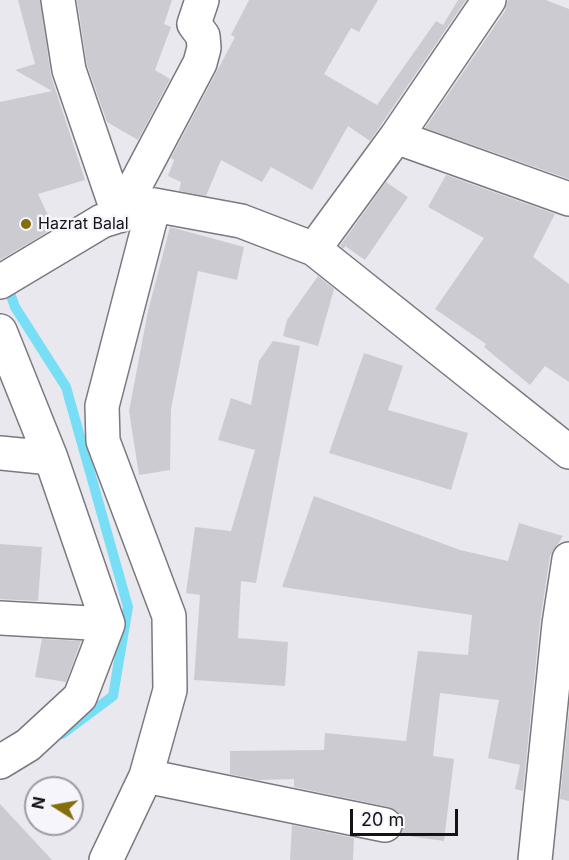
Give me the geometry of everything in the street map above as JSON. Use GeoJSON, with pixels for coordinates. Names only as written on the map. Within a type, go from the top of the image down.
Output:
{"type":"FeatureCollection","features":[{"type":"Feature","properties":{"kind":"street"},"geometry":{"type":"LineString","coordinates":[[58,0],[69,70],[119,216]]}},
{"type":"Feature","properties":{"kind":"street"},"geometry":{"type":"LineString","coordinates":[[119,216],[200,63],[204,48],[202,36],[194,24],[202,0]]}},
{"type":"Feature","properties":{"kind":"street"},"geometry":{"type":"LineString","coordinates":[[314,249],[396,137],[489,0]]}},
{"type":"Feature","properties":{"kind":"street"},"geometry":{"type":"LineString","coordinates":[[396,137],[569,199]]}},
{"type":"Feature","properties":{"kind":"street"},"geometry":{"type":"LineString","coordinates":[[106,860],[146,776],[170,690],[169,616],[103,441],[102,406],[154,205]]}},
{"type":"Feature","properties":{"kind":"street"},"geometry":{"type":"LineString","coordinates":[[0,282],[102,221],[154,205],[241,221],[314,249],[569,452]]}},
{"type":"Feature","properties":{"kind":"street"},"geometry":{"type":"LineString","coordinates":[[0,331],[51,458],[108,624],[80,697],[28,745],[0,762]]}},
{"type":"Feature","properties":{"kind":"street"},"geometry":{"type":"LineString","coordinates":[[0,453],[51,458]]}},
{"type":"Feature","properties":{"kind":"street"},"geometry":{"type":"LineString","coordinates":[[535,860],[559,624],[569,560]]}},
{"type":"Feature","properties":{"kind":"street"},"geometry":{"type":"LineString","coordinates":[[0,618],[108,624]]}},
{"type":"Feature","properties":{"kind":"street"},"geometry":{"type":"LineString","coordinates":[[146,776],[385,825]]}},
{"type":"Feature","properties":{"kind":"building"},"geometry":{"type":"Polygon","coordinates":[[[18,0],[40,0],[51,76],[85,180],[38,194],[54,228],[0,260],[0,102],[52,91],[15,70],[35,64],[18,0]]]}},
{"type":"Feature","properties":{"kind":"building"},"geometry":{"type":"Polygon","coordinates":[[[77,0],[172,0],[164,24],[171,27],[155,70],[170,79],[138,140],[107,122],[87,65],[77,0]]]}},
{"type":"Feature","properties":{"kind":"building"},"geometry":{"type":"Polygon","coordinates":[[[249,0],[378,0],[359,32],[351,28],[324,74],[377,105],[436,21],[443,25],[458,0],[466,0],[370,141],[348,126],[312,190],[271,167],[262,182],[221,160],[206,196],[179,191],[181,182],[168,176],[174,160],[171,158],[235,37],[231,35],[249,0]]]}},
{"type":"Feature","properties":{"kind":"building"},"geometry":{"type":"Polygon","coordinates":[[[508,0],[546,0],[569,9],[569,179],[425,128],[505,11],[508,0]]]}},
{"type":"Feature","properties":{"kind":"building"},"geometry":{"type":"Polygon","coordinates":[[[446,175],[555,214],[533,257],[569,284],[569,382],[545,366],[530,385],[484,347],[486,344],[435,309],[484,238],[428,207],[446,175]]]}},
{"type":"Feature","properties":{"kind":"building"},"geometry":{"type":"Polygon","coordinates":[[[386,182],[408,197],[365,260],[345,246],[344,249],[340,246],[386,182]]]}},
{"type":"Feature","properties":{"kind":"building"},"geometry":{"type":"Polygon","coordinates":[[[170,227],[244,247],[237,280],[198,271],[171,409],[170,470],[139,475],[129,411],[148,311],[170,227]]]}},
{"type":"Feature","properties":{"kind":"building"},"geometry":{"type":"Polygon","coordinates":[[[318,276],[334,289],[318,346],[283,336],[287,320],[318,276]]]}},
{"type":"Feature","properties":{"kind":"building"},"geometry":{"type":"Polygon","coordinates":[[[273,341],[300,346],[256,583],[241,581],[238,638],[288,642],[285,686],[194,680],[200,595],[186,593],[195,527],[231,531],[255,450],[218,440],[231,398],[251,405],[259,361],[273,341]]]}},
{"type":"Feature","properties":{"kind":"building"},"geometry":{"type":"Polygon","coordinates":[[[364,353],[403,366],[388,410],[468,433],[451,490],[329,453],[364,353]]]}},
{"type":"Feature","properties":{"kind":"building"},"geometry":{"type":"Polygon","coordinates":[[[314,496],[460,550],[508,561],[519,523],[563,536],[550,556],[540,622],[523,791],[515,789],[520,765],[488,758],[499,700],[440,693],[433,756],[454,759],[444,841],[401,835],[403,819],[397,811],[389,807],[294,787],[294,779],[259,780],[230,774],[230,751],[324,750],[325,733],[406,741],[418,651],[468,655],[472,615],[282,587],[314,496]]]}},
{"type":"Feature","properties":{"kind":"building"},"geometry":{"type":"Polygon","coordinates":[[[0,544],[42,547],[38,601],[0,599],[0,544]]]}},
{"type":"Feature","properties":{"kind":"building"},"geometry":{"type":"Polygon","coordinates":[[[42,639],[81,641],[66,682],[35,677],[42,639]]]}},
{"type":"Feature","properties":{"kind":"building"},"geometry":{"type":"Polygon","coordinates":[[[569,711],[569,801],[560,799],[569,711]]]}},
{"type":"Feature","properties":{"kind":"building"},"geometry":{"type":"Polygon","coordinates":[[[0,804],[24,830],[24,836],[30,836],[52,860],[0,860],[0,804]]]}},
{"type":"Feature","properties":{"kind":"building"},"geometry":{"type":"Polygon","coordinates":[[[292,825],[354,838],[353,860],[290,860],[292,825]]]}},
{"type":"Feature","properties":{"kind":"waterway"},"geometry":{"type":"LineString","coordinates":[[6,282],[15,307],[66,387],[128,607],[113,696],[62,734]]}},
{"type":"Feature","properties":{"kind":"place","name":"Hazrat Balal"},"geometry":{"type":"Point","coordinates":[26,224]}}]}
